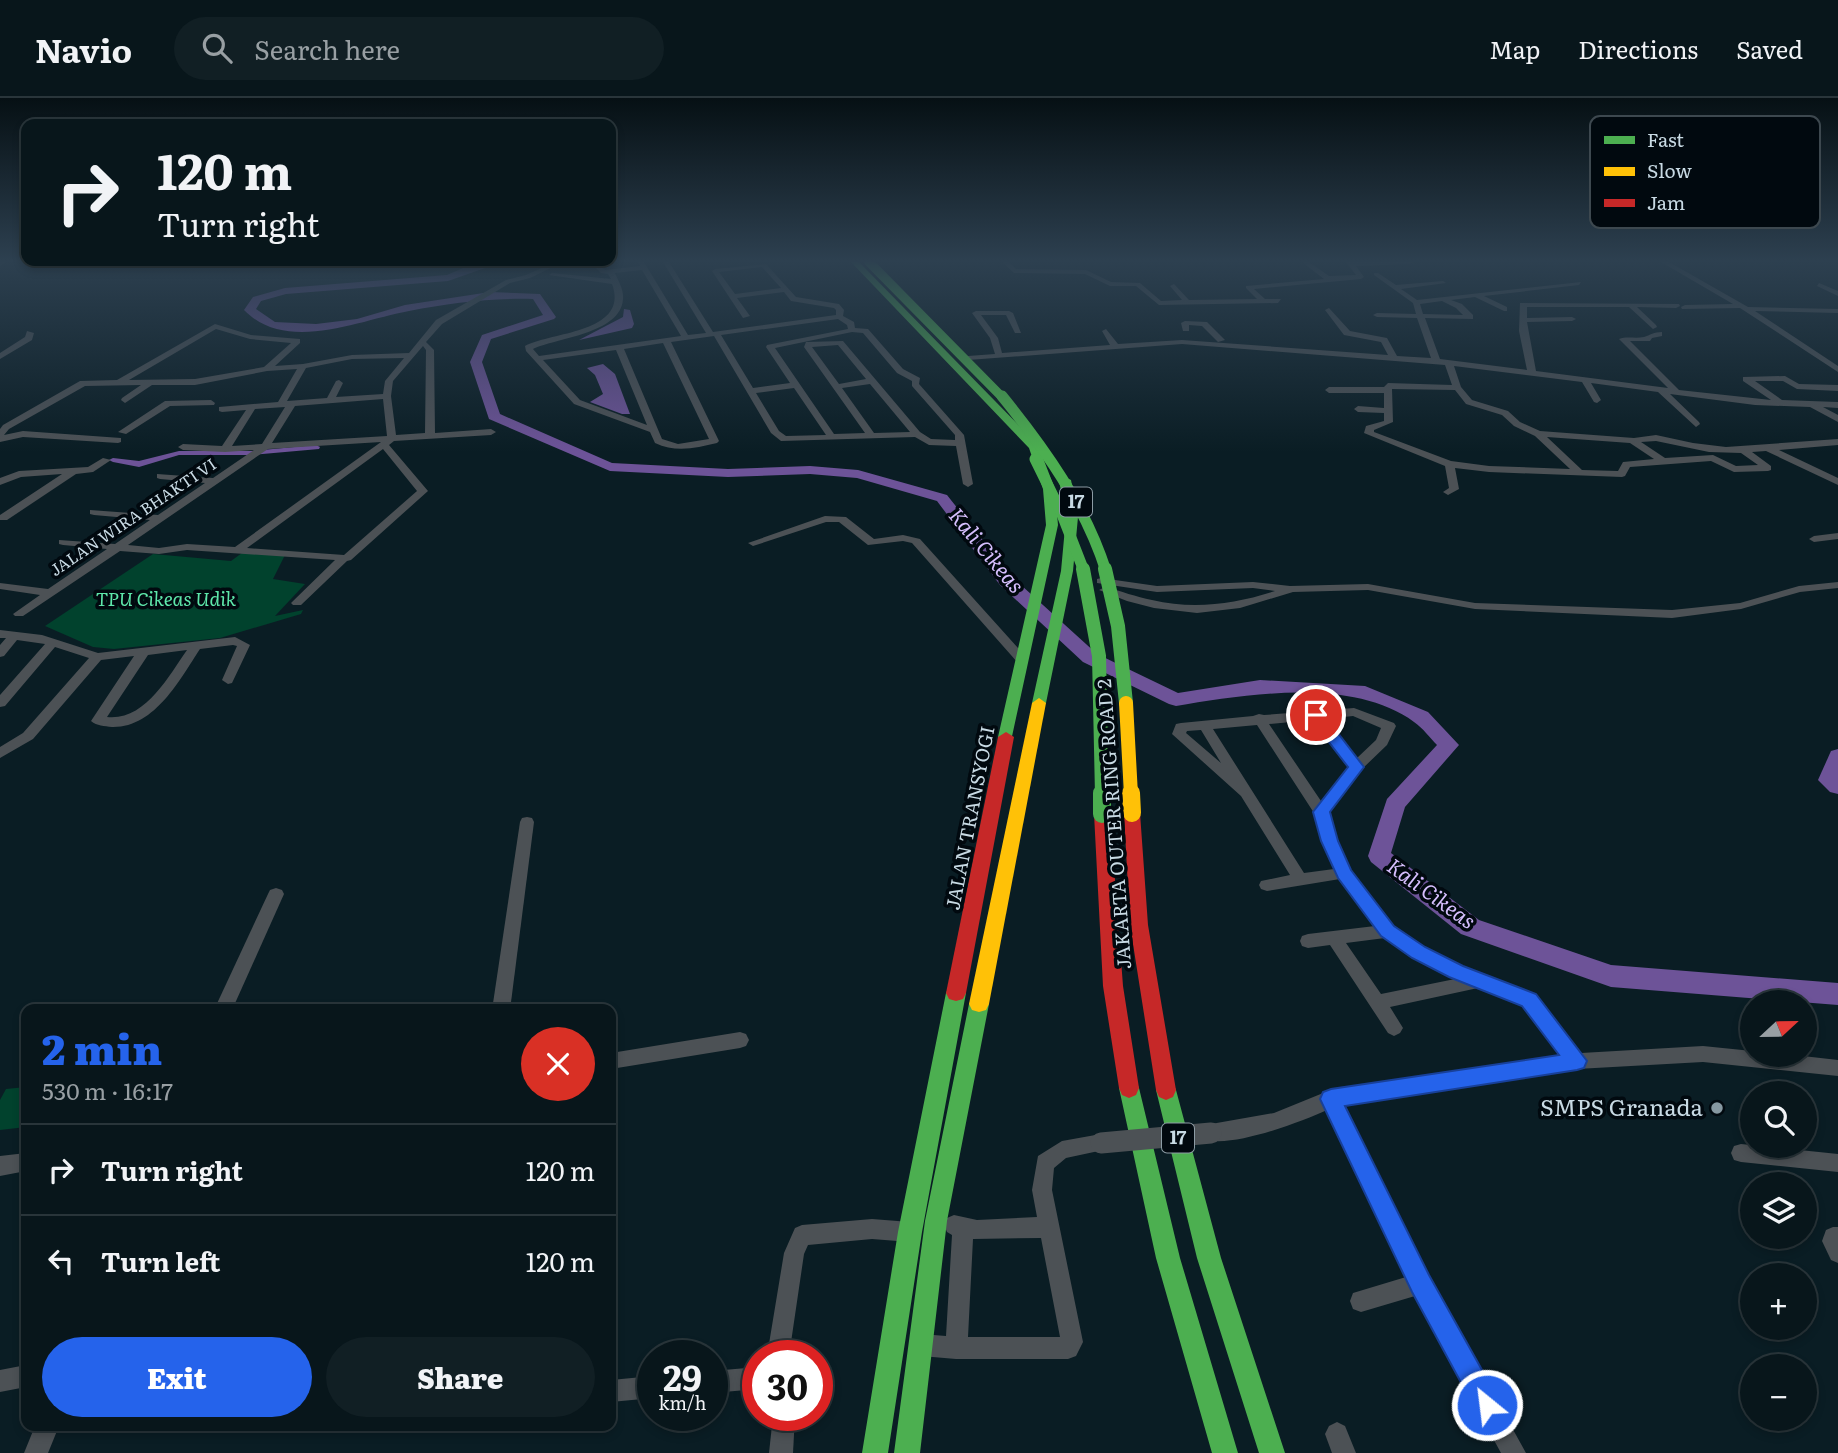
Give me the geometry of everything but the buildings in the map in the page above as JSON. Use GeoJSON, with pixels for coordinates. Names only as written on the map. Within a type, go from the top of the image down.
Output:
{"type":"FeatureCollection","features":[{"type":"Feature","properties":{"kind":"highway","name":"JAKARTA OUTER RING ROAD 2"},"geometry":{"type":"LineString","coordinates":[[917,325],[992,401],[1023,440],[1049,485],[1082,565],[1092,604],[1098,646],[1107,922],[1123,1046],[1148,1175],[1203,1387],[1225,1453]]}},
{"type":"Feature","properties":{"kind":"highway","name":"JALAN TRANSYOGI"},"geometry":{"type":"LineString","coordinates":[[875,1453],[910,1232],[1025,642],[1052,525],[1049,489],[1041,459],[926,325]]}},
{"type":"Feature","properties":{"kind":"highway","name":"JALAN TRANSYOGI"},"geometry":{"type":"LineString","coordinates":[[907,1453],[936,1220],[958,1119],[1004,865],[1066,580],[1072,517],[1063,471],[1051,448],[1033,425],[968,358],[927,325]]}},
{"type":"Feature","properties":{"kind":"highway","name":"JAKARTA OUTER RING ROAD 2"},"geometry":{"type":"LineString","coordinates":[[934,325],[1008,398],[1040,438],[1068,484],[1103,564],[1115,604],[1122,648],[1139,924],[1164,1077],[1186,1172],[1247,1382],[1272,1453]]}},
{"type":"Feature","properties":{"kind":"street"},"geometry":{"type":"LineString","coordinates":[[297,603],[343,559],[422,492],[388,441],[387,396],[391,378],[436,325]]}},
{"type":"Feature","properties":{"kind":"street"},"geometry":{"type":"LineString","coordinates":[[596,325],[570,337],[529,346],[577,402],[653,430]]}},
{"type":"Feature","properties":{"kind":"street"},"geometry":{"type":"LineString","coordinates":[[678,325],[686,338]]}},
{"type":"Feature","properties":{"kind":"street"},"geometry":{"type":"LineString","coordinates":[[708,325],[780,436],[794,440],[831,436],[917,434]]}},
{"type":"Feature","properties":{"kind":"street"},"geometry":{"type":"LineString","coordinates":[[540,358],[778,325]]}},
{"type":"Feature","properties":{"kind":"street"},"geometry":{"type":"LineString","coordinates":[[851,325],[852,330]]}},
{"type":"Feature","properties":{"kind":"street"},"geometry":{"type":"LineString","coordinates":[[985,325],[994,338],[999,355]]}},
{"type":"Feature","properties":{"kind":"street"},"geometry":{"type":"LineString","coordinates":[[1015,325],[1018,331]]}},
{"type":"Feature","properties":{"kind":"street"},"geometry":{"type":"LineString","coordinates":[[1205,325],[1222,342]]}},
{"type":"Feature","properties":{"kind":"street"},"geometry":{"type":"LineString","coordinates":[[1216,325],[1222,342]]}},
{"type":"Feature","properties":{"kind":"street"},"geometry":{"type":"LineString","coordinates":[[1340,325],[1346,333],[1384,340],[1394,358]]}},
{"type":"Feature","properties":{"kind":"street"},"geometry":{"type":"LineString","coordinates":[[1425,325],[1431,337],[1436,361]]}},
{"type":"Feature","properties":{"kind":"street"},"geometry":{"type":"LineString","coordinates":[[1524,325],[1532,373]]}},
{"type":"Feature","properties":{"kind":"street"},"geometry":{"type":"LineString","coordinates":[[1643,325],[1654,328]]}},
{"type":"Feature","properties":{"kind":"street"},"geometry":{"type":"LineString","coordinates":[[1770,325],[1838,370]]}},
{"type":"Feature","properties":{"kind":"street"},"geometry":{"type":"LineString","coordinates":[[118,383],[215,326],[250,337],[297,341],[267,369]]}},
{"type":"Feature","properties":{"kind":"street"},"geometry":{"type":"LineString","coordinates":[[1654,328],[1646,339],[1623,339],[1676,391]]}},
{"type":"Feature","properties":{"kind":"street"},"geometry":{"type":"LineString","coordinates":[[831,436],[770,349],[771,346],[852,330],[864,331],[906,374],[904,381],[915,384],[959,435],[968,484]]}},
{"type":"Feature","properties":{"kind":"street"},"geometry":{"type":"LineString","coordinates":[[1107,331],[1107,336],[1116,347]]}},
{"type":"Feature","properties":{"kind":"street"},"geometry":{"type":"LineString","coordinates":[[0,357],[29,338],[30,333]]}},
{"type":"Feature","properties":{"kind":"street"},"geometry":{"type":"LineString","coordinates":[[619,347],[657,442],[669,447],[714,441],[666,341]]}},
{"type":"Feature","properties":{"kind":"street"},"geometry":{"type":"LineString","coordinates":[[968,358],[1182,342],[1222,342],[1436,361],[1781,403],[1838,405]]}},
{"type":"Feature","properties":{"kind":"street"},"geometry":{"type":"LineString","coordinates":[[872,436],[808,348],[809,344],[840,343],[917,434],[929,442],[961,443]]}},
{"type":"Feature","properties":{"kind":"street"},"geometry":{"type":"LineString","coordinates":[[426,344],[430,350],[430,436]]}},
{"type":"Feature","properties":{"kind":"street"},"geometry":{"type":"LineString","coordinates":[[0,437],[6,427],[83,383],[195,382],[352,357],[412,355]]}},
{"type":"Feature","properties":{"kind":"street"},"geometry":{"type":"LineString","coordinates":[[1449,363],[1457,388],[1469,402],[1505,412],[1517,424],[1538,434],[1580,473]]}},
{"type":"Feature","properties":{"kind":"street"},"geometry":{"type":"LineString","coordinates":[[260,450],[303,366]]}},
{"type":"Feature","properties":{"kind":"street"},"geometry":{"type":"LineString","coordinates":[[1781,403],[1745,379],[1781,378],[1797,386],[1838,388]]}},
{"type":"Feature","properties":{"kind":"street"},"geometry":{"type":"LineString","coordinates":[[1584,379],[1597,400]]}},
{"type":"Feature","properties":{"kind":"street"},"geometry":{"type":"LineString","coordinates":[[836,387],[871,381]]}},
{"type":"Feature","properties":{"kind":"street"},"geometry":{"type":"LineString","coordinates":[[0,437],[23,434],[120,436],[195,382]]}},
{"type":"Feature","properties":{"kind":"street"},"geometry":{"type":"LineString","coordinates":[[125,400],[149,383]]}},
{"type":"Feature","properties":{"kind":"street"},"geometry":{"type":"LineString","coordinates":[[330,400],[339,383]]}},
{"type":"Feature","properties":{"kind":"street"},"geometry":{"type":"LineString","coordinates":[[750,391],[794,385]]}},
{"type":"Feature","properties":{"kind":"street"},"geometry":{"type":"LineString","coordinates":[[1457,388],[1391,385],[1387,390],[1389,422],[1369,428],[1369,433],[1449,464],[1489,469],[1622,474],[1626,464],[1713,458],[1734,469],[1768,468],[1741,448]]}},
{"type":"Feature","properties":{"kind":"street"},"geometry":{"type":"LineString","coordinates":[[1660,389],[1696,424]]}},
{"type":"Feature","properties":{"kind":"street"},"geometry":{"type":"LineString","coordinates":[[1329,390],[1387,390]]}},
{"type":"Feature","properties":{"kind":"street"},"geometry":{"type":"LineString","coordinates":[[222,409],[387,396]]}},
{"type":"Feature","properties":{"kind":"street"},"geometry":{"type":"LineString","coordinates":[[168,403],[211,403]]}},
{"type":"Feature","properties":{"kind":"street"},"geometry":{"type":"LineString","coordinates":[[1811,405],[1838,419]]}},
{"type":"Feature","properties":{"kind":"street"},"geometry":{"type":"LineString","coordinates":[[225,449],[253,406]]}},
{"type":"Feature","properties":{"kind":"street"},"geometry":{"type":"LineString","coordinates":[[1358,409],[1388,411]]}},
{"type":"Feature","properties":{"kind":"street"},"geometry":{"type":"LineString","coordinates":[[183,447],[260,450],[491,432]]}},
{"type":"Feature","properties":{"kind":"street"},"geometry":{"type":"LineString","coordinates":[[1538,434],[1634,441],[1646,438],[1669,439],[1693,446],[1741,448],[1838,442]]}},
{"type":"Feature","properties":{"kind":"street"},"geometry":{"type":"LineString","coordinates":[[239,549],[388,441]]}},
{"type":"Feature","properties":{"kind":"street"},"geometry":{"type":"LineString","coordinates":[[1634,441],[1661,460]]}},
{"type":"Feature","properties":{"kind":"street"},"geometry":{"type":"LineString","coordinates":[[1764,447],[1838,482]]}},
{"type":"Feature","properties":{"kind":"street","name":"JALAN WIRA BHAKTI VI"},"geometry":{"type":"LineString","coordinates":[[19,614],[260,450]]}},
{"type":"Feature","properties":{"kind":"street"},"geometry":{"type":"LineString","coordinates":[[0,482],[19,474],[90,470],[106,460]]}},
{"type":"Feature","properties":{"kind":"street"},"geometry":{"type":"LineString","coordinates":[[1448,492],[1454,489],[1449,464]]}},
{"type":"Feature","properties":{"kind":"street"},"geometry":{"type":"LineString","coordinates":[[3,517],[74,471]]}},
{"type":"Feature","properties":{"kind":"street"},"geometry":{"type":"LineString","coordinates":[[160,476],[213,481]]}},
{"type":"Feature","properties":{"kind":"street"},"geometry":{"type":"LineString","coordinates":[[94,512],[159,518]]}},
{"type":"Feature","properties":{"kind":"street"},"geometry":{"type":"LineString","coordinates":[[753,543],[825,519],[842,519],[872,542],[903,538],[916,541],[1022,660]]}},
{"type":"Feature","properties":{"kind":"street"},"geometry":{"type":"LineString","coordinates":[[1814,539],[1838,536]]}},
{"type":"Feature","properties":{"kind":"street"},"geometry":{"type":"LineString","coordinates":[[63,542],[115,548],[239,549],[343,559]]}},
{"type":"Feature","properties":{"kind":"street"},"geometry":{"type":"LineString","coordinates":[[1066,580],[1157,589],[1253,585],[1290,589],[1368,587],[1475,606],[1672,614],[1741,606],[1799,589],[1838,585]]}},
{"type":"Feature","properties":{"kind":"street"},"geometry":{"type":"LineString","coordinates":[[1066,580],[1156,606],[1217,610],[1290,589]]}},
{"type":"Feature","properties":{"kind":"street"},"geometry":{"type":"LineString","coordinates":[[0,586],[51,593]]}},
{"type":"Feature","properties":{"kind":"street"},"geometry":{"type":"LineString","coordinates":[[1156,606],[1148,596],[1157,589]]}},
{"type":"Feature","properties":{"kind":"street"},"geometry":{"type":"LineString","coordinates":[[0,634],[42,639],[97,657],[142,654],[235,641],[244,645],[228,680]]}},
{"type":"Feature","properties":{"kind":"street"},"geometry":{"type":"LineString","coordinates":[[0,653],[14,636]]}},
{"type":"Feature","properties":{"kind":"street"},"geometry":{"type":"LineString","coordinates":[[0,703],[52,643]]}},
{"type":"Feature","properties":{"kind":"street"},"geometry":{"type":"LineString","coordinates":[[142,654],[98,721],[107,723],[130,718],[151,709],[196,646]]}},
{"type":"Feature","properties":{"kind":"street"},"geometry":{"type":"LineString","coordinates":[[0,753],[28,736],[97,657]]}},
{"type":"Feature","properties":{"kind":"street"},"geometry":{"type":"LineString","coordinates":[[1246,792],[1179,734],[1181,727],[1259,718],[1354,712],[1389,726],[1382,742],[1356,767],[1321,812]]}},
{"type":"Feature","properties":{"kind":"street"},"geometry":{"type":"LineString","coordinates":[[1316,715],[1356,767]]}},
{"type":"Feature","properties":{"kind":"street"},"geometry":{"type":"LineString","coordinates":[[1259,718],[1321,812],[1329,841],[1344,873],[1388,931],[1419,953],[1478,981],[1529,1000],[1577,1061]]}},
{"type":"Feature","properties":{"kind":"street"},"geometry":{"type":"LineString","coordinates":[[1204,724],[1300,879]]}},
{"type":"Feature","properties":{"kind":"street"},"geometry":{"type":"LineString","coordinates":[[502,1004],[527,822]]}},
{"type":"Feature","properties":{"kind":"street"},"geometry":{"type":"LineString","coordinates":[[1267,885],[1344,873]]}},
{"type":"Feature","properties":{"kind":"street"},"geometry":{"type":"LineString","coordinates":[[226,1004],[276,894]]}},
{"type":"Feature","properties":{"kind":"street"},"geometry":{"type":"LineString","coordinates":[[1308,941],[1388,931]]}},
{"type":"Feature","properties":{"kind":"street"},"geometry":{"type":"LineString","coordinates":[[1334,938],[1394,1028]]}},
{"type":"Feature","properties":{"kind":"street"},"geometry":{"type":"LineString","coordinates":[[1377,1002],[1478,981]]}},
{"type":"Feature","properties":{"kind":"street"},"geometry":{"type":"LineString","coordinates":[[616,1060],[740,1040]]}},
{"type":"Feature","properties":{"kind":"street"},"geometry":{"type":"LineString","coordinates":[[921,1345],[956,1348],[1068,1348],[1072,1342],[1042,1190],[1045,1163],[1062,1150],[1101,1143],[1254,1128],[1286,1119],[1331,1099],[1577,1061],[1703,1054],[1838,1068]]}},
{"type":"Feature","properties":{"kind":"street"},"geometry":{"type":"LineString","coordinates":[[1331,1099],[1420,1284],[1514,1453]]}},
{"type":"Feature","properties":{"kind":"street"},"geometry":{"type":"LineString","coordinates":[[1790,1158],[1838,1163]]}},
{"type":"Feature","properties":{"kind":"street"},"geometry":{"type":"LineString","coordinates":[[0,1166],[21,1163]]}},
{"type":"Feature","properties":{"kind":"street"},"geometry":{"type":"LineString","coordinates":[[936,1220],[963,1228],[1050,1227]]}},
{"type":"Feature","properties":{"kind":"street"},"geometry":{"type":"LineString","coordinates":[[956,1348],[963,1228]]}},
{"type":"Feature","properties":{"kind":"street"},"geometry":{"type":"LineString","coordinates":[[780,1340],[794,1253],[802,1235],[872,1229],[910,1232]]}},
{"type":"Feature","properties":{"kind":"street"},"geometry":{"type":"LineString","coordinates":[[1838,1237],[1833,1237],[1832,1241],[1838,1253]]}},
{"type":"Feature","properties":{"kind":"street"},"geometry":{"type":"LineString","coordinates":[[1361,1301],[1420,1284]]}},
{"type":"Feature","properties":{"kind":"street"},"geometry":{"type":"LineString","coordinates":[[0,1381],[21,1377]]}},
{"type":"Feature","properties":{"kind":"street"},"geometry":{"type":"LineString","coordinates":[[616,1391],[637,1389]]}},
{"type":"Feature","properties":{"kind":"street"},"geometry":{"type":"LineString","coordinates":[[36,1453],[45,1431]]}},
{"type":"Feature","properties":{"kind":"street"},"geometry":{"type":"LineString","coordinates":[[781,1453],[783,1431]]}},
{"type":"Feature","properties":{"kind":"green space","name":"TPU Cikeas Udik"},"geometry":{"type":"Polygon","coordinates":[[[246,550],[287,551],[273,579],[305,584],[275,616],[303,610],[301,614],[220,638],[114,649],[93,647],[45,626],[153,554],[231,561],[246,550]]]}},
{"type":"Feature","properties":{"kind":"green space"},"geometry":{"type":"Polygon","coordinates":[[[21,1088],[21,1128],[0,1130],[0,1100],[6,1089],[21,1088]]]}},
{"type":"Feature","properties":{"kind":"shaded area"},"geometry":{"type":"Polygon","coordinates":[[[607,325],[633,325],[632,328],[579,340],[607,325]]]}},
{"type":"Feature","properties":{"kind":"shaded area"},"geometry":{"type":"Polygon","coordinates":[[[603,364],[615,374],[630,414],[622,414],[590,402],[603,394],[595,375],[587,368],[603,364]]]}},
{"type":"Feature","properties":{"kind":"waterway","name":"Kali Cikeas"},"geometry":{"type":"LineString","coordinates":[[277,325],[331,325]]}},
{"type":"Feature","properties":{"kind":"waterway","name":"Kali Cikeas"},"geometry":{"type":"LineString","coordinates":[[524,325],[486,337],[476,362],[494,416],[610,467],[728,473],[810,470],[858,474],[942,498],[1006,581],[1090,658],[1176,700],[1260,686],[1365,692],[1421,717],[1449,745],[1395,804],[1379,856],[1470,927],[1611,976],[1838,994]]}},
{"type":"Feature","properties":{"kind":"waterway"},"geometry":{"type":"LineString","coordinates":[[113,460],[139,464],[179,453],[251,453],[316,447]]}},
{"type":"Feature","properties":{"kind":"waterway","name":"Kali Cikeas"},"geometry":{"type":"LineString","coordinates":[[1838,756],[1829,780],[1838,787]]}},
{"type":"Feature","properties":{"kind":"traffic: fast"},"geometry":{"type":"LineString","coordinates":[[916,325],[1034,447],[1049,489],[1052,525],[1006,737]]}},
{"type":"Feature","properties":{"kind":"traffic: fast"},"geometry":{"type":"LineString","coordinates":[[934,325],[1001,394],[1030,430],[1057,468],[1080,508],[1099,551],[1110,588],[1118,626],[1126,703]]}},
{"type":"Feature","properties":{"kind":"traffic: fast"},"geometry":{"type":"LineString","coordinates":[[1035,459],[1069,530],[1092,604],[1101,682],[1102,814]]}},
{"type":"Feature","properties":{"kind":"traffic: fast"},"geometry":{"type":"LineString","coordinates":[[1039,703],[1067,571],[1072,517],[1065,480]]}},
{"type":"Feature","properties":{"kind":"traffic: fast"},"geometry":{"type":"LineString","coordinates":[[875,1453],[910,1232],[956,993]]}},
{"type":"Feature","properties":{"kind":"traffic: fast"},"geometry":{"type":"LineString","coordinates":[[907,1453],[936,1221],[979,1004]]}},
{"type":"Feature","properties":{"kind":"traffic: fast"},"geometry":{"type":"LineString","coordinates":[[1129,1088],[1168,1258],[1225,1453]]}},
{"type":"Feature","properties":{"kind":"traffic: fast"},"geometry":{"type":"LineString","coordinates":[[1166,1090],[1209,1258],[1272,1453]]}},
{"type":"Feature","properties":{"kind":"traffic: slow"},"geometry":{"type":"LineString","coordinates":[[979,1004],[1039,703]]}},
{"type":"Feature","properties":{"kind":"traffic: slow"},"geometry":{"type":"LineString","coordinates":[[1126,703],[1132,813]]}},
{"type":"Feature","properties":{"kind":"traffic: jam"},"geometry":{"type":"LineString","coordinates":[[956,993],[1006,737]]}},
{"type":"Feature","properties":{"kind":"traffic: jam"},"geometry":{"type":"LineString","coordinates":[[1132,813],[1139,925],[1166,1090]]}},
{"type":"Feature","properties":{"kind":"traffic: jam"},"geometry":{"type":"LineString","coordinates":[[1102,814],[1113,986],[1129,1088]]}},
{"type":"Feature","properties":{"kind":"place","name":"SMPS Granada"},"geometry":{"type":"Point","coordinates":[1717,1108]}},
{"type":"Feature","properties":{"kind":"route"},"geometry":{"type":"LineString","coordinates":[[1316,715],[1356,767],[1321,812],[1329,841],[1344,873],[1388,931],[1419,953],[1456,972],[1529,1000],[1577,1061],[1331,1099],[1420,1284],[1487,1405]]}}]}
